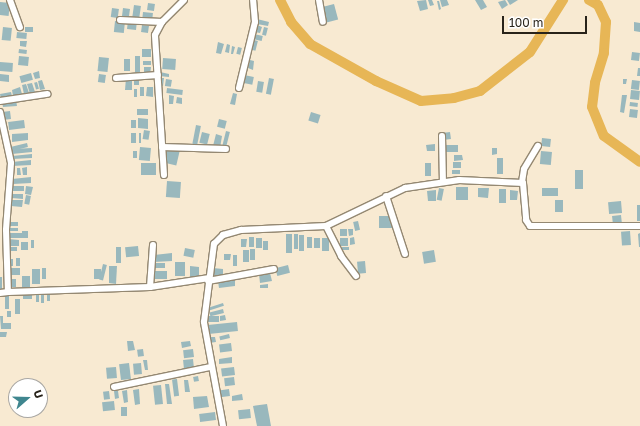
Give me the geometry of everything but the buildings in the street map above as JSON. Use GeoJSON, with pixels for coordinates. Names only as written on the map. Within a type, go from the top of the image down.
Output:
{"type":"FeatureCollection","features":[{"type":"Feature","properties":{"kind":"street"},"geometry":{"type":"LineString","coordinates":[[10,0],[20,27]]}},
{"type":"Feature","properties":{"kind":"street"},"geometry":{"type":"LineString","coordinates":[[164,174],[155,35],[162,22],[184,0]]}},
{"type":"Feature","properties":{"kind":"street"},"geometry":{"type":"LineString","coordinates":[[240,88],[255,22],[253,0]]}},
{"type":"Feature","properties":{"kind":"street"},"geometry":{"type":"LineString","coordinates":[[319,0],[323,22]]}},
{"type":"Feature","properties":{"kind":"street"},"geometry":{"type":"LineString","coordinates":[[120,20],[162,22]]}},
{"type":"Feature","properties":{"kind":"street"},"geometry":{"type":"LineString","coordinates":[[116,78],[158,75]]}},
{"type":"Feature","properties":{"kind":"street"},"geometry":{"type":"LineString","coordinates":[[0,101],[47,94]]}},
{"type":"Feature","properties":{"kind":"street"},"geometry":{"type":"LineString","coordinates":[[0,112],[11,163],[6,230],[8,292]]}},
{"type":"Feature","properties":{"kind":"street"},"geometry":{"type":"LineString","coordinates":[[442,136],[443,182]]}},
{"type":"Feature","properties":{"kind":"street"},"geometry":{"type":"LineString","coordinates":[[538,146],[524,169],[522,182],[526,220],[530,226],[640,226]]}},
{"type":"Feature","properties":{"kind":"street"},"geometry":{"type":"LineString","coordinates":[[162,147],[226,149]]}},
{"type":"Feature","properties":{"kind":"street"},"geometry":{"type":"LineString","coordinates":[[224,426],[211,367],[204,322],[208,279],[214,242],[227,234],[251,229],[326,226],[386,196],[411,186],[443,182],[522,182]]}},
{"type":"Feature","properties":{"kind":"street"},"geometry":{"type":"LineString","coordinates":[[386,196],[405,254]]}},
{"type":"Feature","properties":{"kind":"street"},"geometry":{"type":"LineString","coordinates":[[326,226],[341,256],[356,276]]}},
{"type":"Feature","properties":{"kind":"street"},"geometry":{"type":"LineString","coordinates":[[150,287],[153,245]]}},
{"type":"Feature","properties":{"kind":"street"},"geometry":{"type":"LineString","coordinates":[[0,293],[150,287],[274,269]]}},
{"type":"Feature","properties":{"kind":"street"},"geometry":{"type":"LineString","coordinates":[[114,387],[211,367]]}},
{"type":"Feature","properties":{"kind":"waterway"},"geometry":{"type":"LineString","coordinates":[[280,0],[291,22],[310,44],[376,81],[421,101],[454,98],[480,91],[530,52],[563,0]]}},
{"type":"Feature","properties":{"kind":"waterway"},"geometry":{"type":"LineString","coordinates":[[589,0],[598,5],[606,22],[604,53],[595,83],[592,107],[604,136],[640,162]]}}]}
